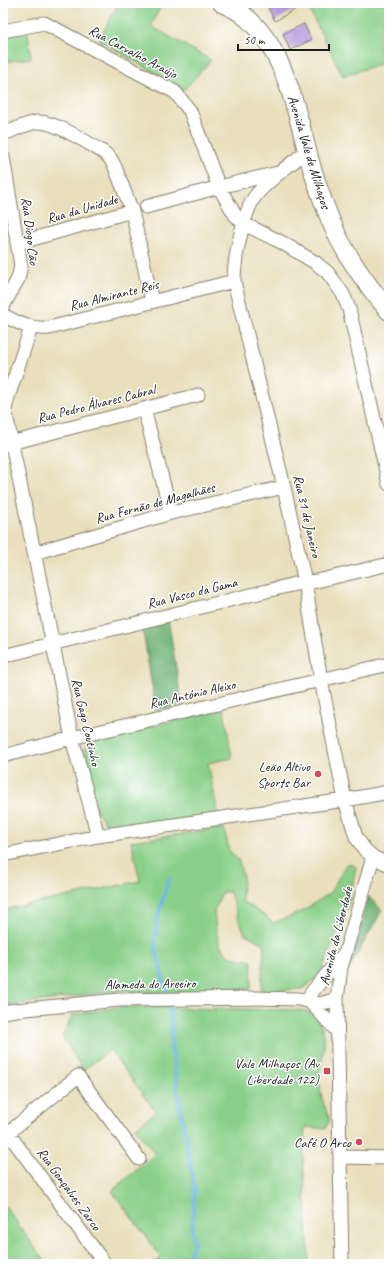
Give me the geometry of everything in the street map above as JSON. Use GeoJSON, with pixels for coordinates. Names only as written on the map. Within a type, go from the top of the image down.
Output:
{"type":"FeatureCollection","features":[{"type":"Feature","properties":{"kind":"street","name":"Avenida Vale de Milhaços"},"geometry":{"type":"LineString","coordinates":[[222,3],[244,7],[252,22],[263,35],[280,64],[295,105],[314,174],[331,221],[346,253],[365,282],[389,311]]}},
{"type":"Feature","properties":{"kind":"street","name":"Rua Carvalho Araújo"},"geometry":{"type":"LineString","coordinates":[[3,31],[44,23],[175,92],[190,111],[219,187],[236,215],[244,224]]}},
{"type":"Feature","properties":{"kind":"street"},"geometry":{"type":"LineString","coordinates":[[3,134],[31,123],[50,123],[103,152],[110,158],[132,211],[152,302]]}},
{"type":"Feature","properties":{"kind":"street","name":"Rua 31 de Janeiro"},"geometry":{"type":"LineString","coordinates":[[307,151],[280,173],[256,196],[248,210],[234,268],[234,281],[284,487],[305,582],[321,680],[345,800],[356,837],[365,850],[389,865]]}},
{"type":"Feature","properties":{"kind":"street","name":"Rua Diogo Cão"},"geometry":{"type":"LineString","coordinates":[[3,157],[21,266],[20,272],[3,306]]}},
{"type":"Feature","properties":{"kind":"street","name":"Rua 31 de Janeiro"},"geometry":{"type":"LineString","coordinates":[[146,206],[280,173]]}},
{"type":"Feature","properties":{"kind":"street","name":"Rua da Unidade"},"geometry":{"type":"LineString","coordinates":[[18,243],[132,211]]}},
{"type":"Feature","properties":{"kind":"street"},"geometry":{"type":"LineString","coordinates":[[244,224],[281,242],[316,263],[328,273],[343,294],[349,309],[389,484]]}},
{"type":"Feature","properties":{"kind":"street","name":"Rua Almirante Reis"},"geometry":{"type":"LineString","coordinates":[[3,315],[31,328],[49,328],[234,281]]}},
{"type":"Feature","properties":{"kind":"street","name":"Rua Gago Coutinho"},"geometry":{"type":"LineString","coordinates":[[31,328],[6,406],[8,444],[34,553],[72,738],[98,836]]}},
{"type":"Feature","properties":{"kind":"street","name":"Rua Pedro Álvares Cabral"},"geometry":{"type":"LineString","coordinates":[[8,444],[198,395]]}},
{"type":"Feature","properties":{"kind":"street"},"geometry":{"type":"LineString","coordinates":[[144,409],[171,513]]}},
{"type":"Feature","properties":{"kind":"street","name":"Rua Fernão de Magalhães"},"geometry":{"type":"LineString","coordinates":[[34,553],[171,513],[284,487]]}},
{"type":"Feature","properties":{"kind":"street","name":"Rua Vasco da Gama"},"geometry":{"type":"LineString","coordinates":[[3,656],[295,584],[318,581],[389,564]]}},
{"type":"Feature","properties":{"kind":"street","name":"Rua António Aleixo"},"geometry":{"type":"LineString","coordinates":[[3,756],[72,738],[389,664]]}},
{"type":"Feature","properties":{"kind":"street"},"geometry":{"type":"LineString","coordinates":[[3,855],[98,836],[345,800],[389,792]]}},
{"type":"Feature","properties":{"kind":"street","name":"Avenida da Liberdade"},"geometry":{"type":"LineString","coordinates":[[342,1264],[337,999],[339,980],[346,952],[373,856]]}},
{"type":"Feature","properties":{"kind":"street"},"geometry":{"type":"LineString","coordinates":[[337,1031],[307,999],[346,952]]}},
{"type":"Feature","properties":{"kind":"street","name":"Alameda do Areeiro"},"geometry":{"type":"LineString","coordinates":[[3,1012],[119,1000],[254,998],[307,999],[325,1004],[337,999]]}},
{"type":"Feature","properties":{"kind":"street"},"geometry":{"type":"LineString","coordinates":[[5,1133],[78,1076],[139,1159]]}},
{"type":"Feature","properties":{"kind":"street","name":"Rua Gonçalves Zarco"},"geometry":{"type":"LineString","coordinates":[[5,1133],[105,1264]]}},
{"type":"Feature","properties":{"kind":"street"},"geometry":{"type":"LineString","coordinates":[[340,1157],[389,1158]]}},
{"type":"Feature","properties":{"kind":"green space"},"geometry":{"type":"Polygon","coordinates":[[[112,3],[162,3],[151,26],[211,60],[184,90],[99,40],[117,6],[112,3]]]}},
{"type":"Feature","properties":{"kind":"green space"},"geometry":{"type":"Polygon","coordinates":[[[318,3],[389,3],[389,61],[343,76],[308,8],[318,3]]]}},
{"type":"Feature","properties":{"kind":"green space"},"geometry":{"type":"Polygon","coordinates":[[[28,33],[31,58],[3,62],[3,35],[28,33]]]}},
{"type":"Feature","properties":{"kind":"green space"},"geometry":{"type":"Polygon","coordinates":[[[168,618],[182,705],[156,710],[142,626],[168,618]]]}},
{"type":"Feature","properties":{"kind":"green space"},"geometry":{"type":"Polygon","coordinates":[[[224,709],[232,758],[208,763],[218,814],[114,829],[105,823],[95,808],[84,750],[89,742],[224,709]]]}},
{"type":"Feature","properties":{"kind":"green space"},"geometry":{"type":"Polygon","coordinates":[[[224,828],[229,850],[239,861],[243,878],[242,901],[264,915],[273,923],[303,911],[330,893],[347,863],[356,867],[349,903],[320,975],[302,989],[261,991],[264,944],[245,934],[230,892],[222,892],[214,911],[216,931],[220,945],[228,956],[252,961],[251,989],[161,993],[116,991],[3,1006],[3,910],[140,881],[131,841],[224,828]]]}},
{"type":"Feature","properties":{"kind":"green space"},"geometry":{"type":"Polygon","coordinates":[[[368,896],[382,910],[350,967],[368,896]]]}},
{"type":"Feature","properties":{"kind":"green space"},"geometry":{"type":"Polygon","coordinates":[[[118,1007],[301,1010],[311,1013],[318,1021],[324,1034],[324,1048],[320,1071],[320,1089],[330,1120],[325,1129],[305,1127],[303,1157],[309,1259],[307,1264],[154,1264],[161,1257],[112,1191],[155,1154],[135,1128],[156,1112],[110,1050],[83,1070],[62,1036],[73,1015],[118,1007]]]}},
{"type":"Feature","properties":{"kind":"green space"},"geometry":{"type":"Polygon","coordinates":[[[3,1203],[47,1264],[3,1264],[3,1203]]]}},
{"type":"Feature","properties":{"kind":"building"},"geometry":{"type":"Polygon","coordinates":[[[266,3],[305,3],[305,4],[275,21],[266,3]]]}},
{"type":"Feature","properties":{"kind":"building"},"geometry":{"type":"Polygon","coordinates":[[[304,24],[311,40],[290,50],[283,34],[304,24]]]}},
{"type":"Feature","properties":{"kind":"waterway"},"geometry":{"type":"LineString","coordinates":[[167,996],[155,945],[157,920],[169,878]]}},
{"type":"Feature","properties":{"kind":"waterway"},"geometry":{"type":"LineString","coordinates":[[168,1002],[172,1022],[171,1044],[177,1088],[195,1190],[192,1230],[194,1243],[186,1264]]}},
{"type":"Feature","properties":{"kind":"place","name":"Leão Altivo Sports Bar"},"geometry":{"type":"Point","coordinates":[318,774]}},
{"type":"Feature","properties":{"kind":"place","name":"Vale Milhaços (Av Liberdade 122)"},"geometry":{"type":"Point","coordinates":[327,1071]}},
{"type":"Feature","properties":{"kind":"place","name":"Café O Arco"},"geometry":{"type":"Point","coordinates":[359,1142]}}]}
